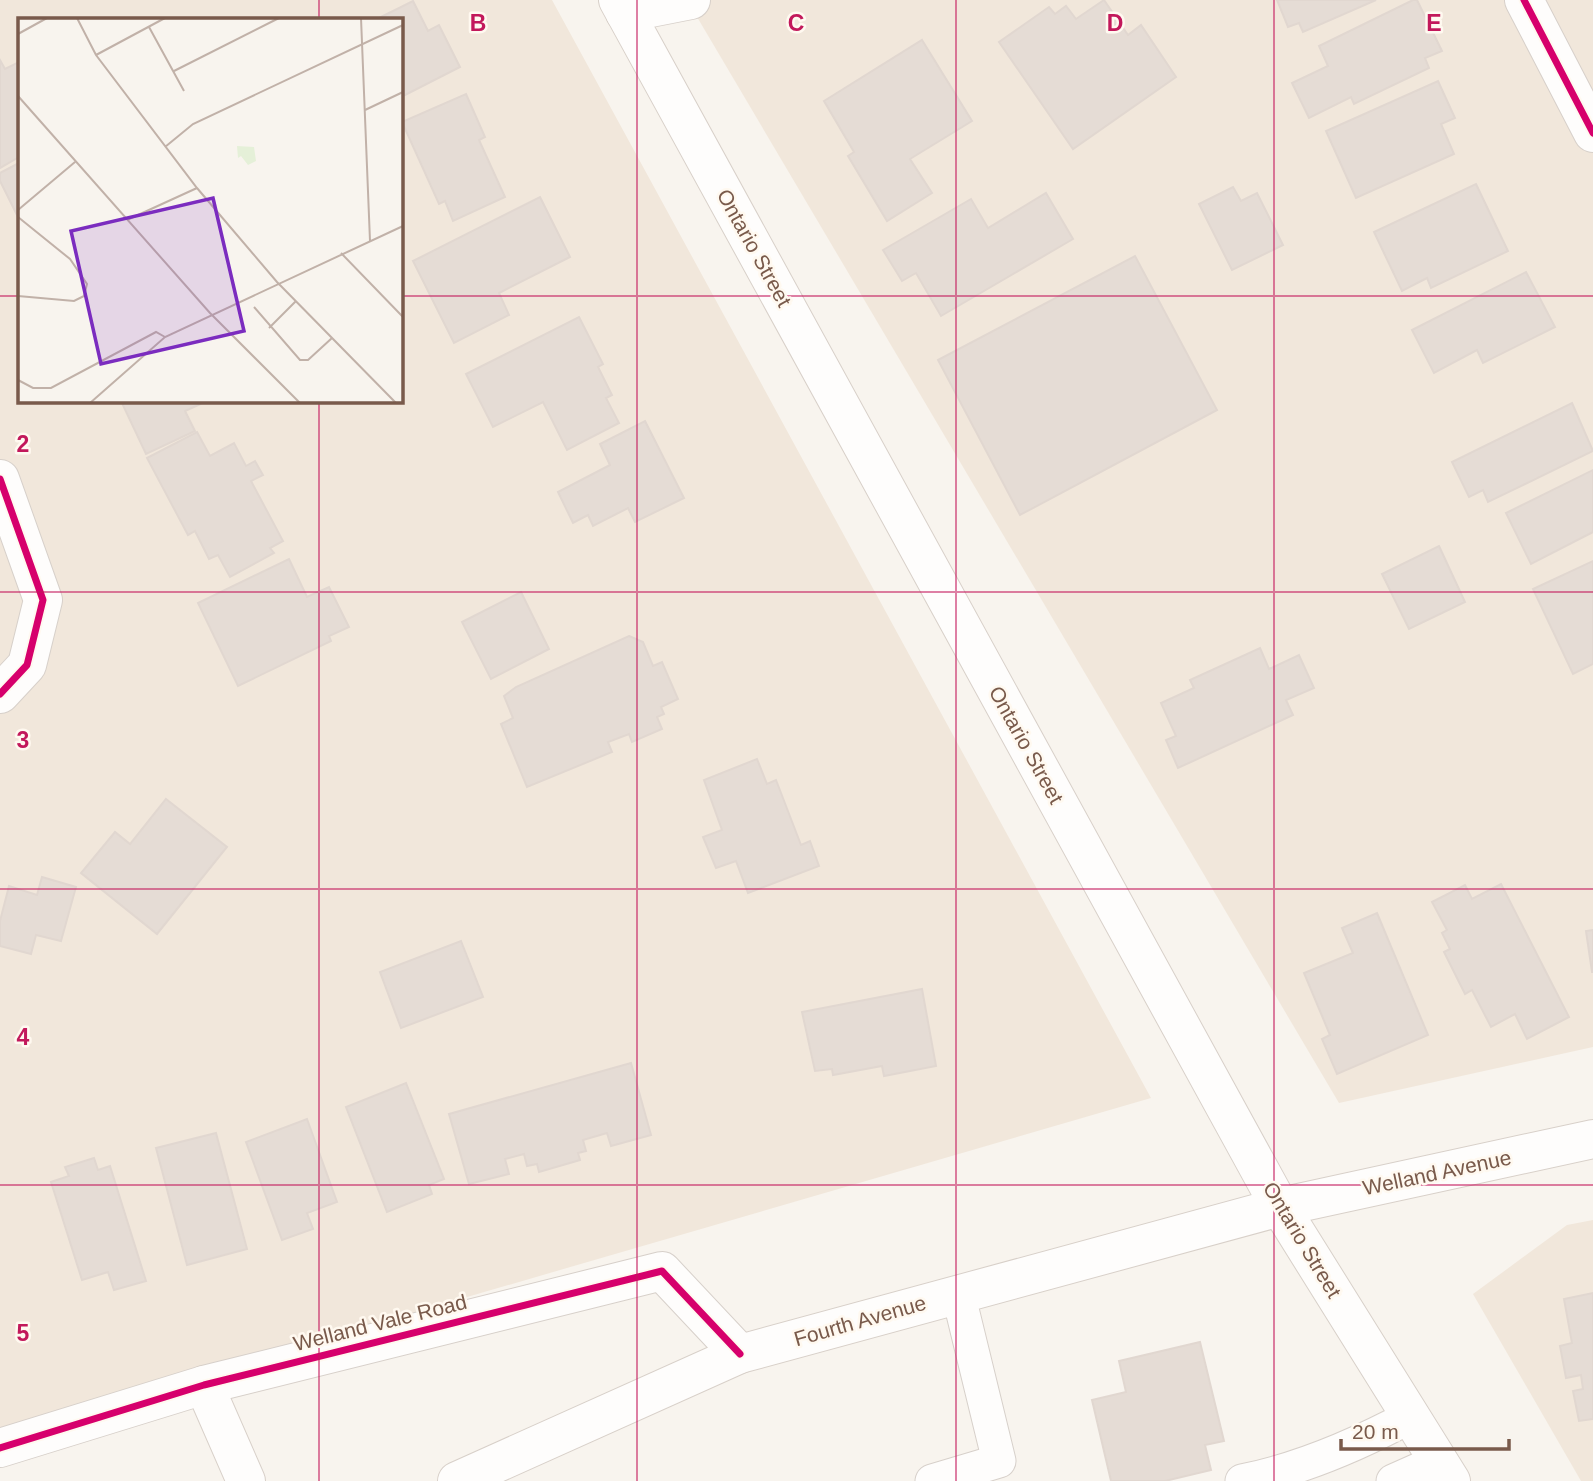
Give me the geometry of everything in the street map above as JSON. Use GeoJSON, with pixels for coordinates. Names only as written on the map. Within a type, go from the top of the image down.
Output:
{"type":"FeatureCollection","features":[{"type":"Feature","properties":{"kind":"main road"},"geometry":{"type":"LineString","coordinates":[[621,7],[691,0]]}},
{"type":"Feature","properties":{"kind":"main road"},"geometry":{"type":"LineString","coordinates":[[1524,0],[1593,133]]}},
{"type":"Feature","properties":{"kind":"main road","name":"Ontario Street"},"geometry":{"type":"LineString","coordinates":[[621,7],[1280,1207],[1445,1471]]}},
{"type":"Feature","properties":{"kind":"main road"},"geometry":{"type":"LineString","coordinates":[[0,479],[43,600],[27,665],[0,694]]}},
{"type":"Feature","properties":{"kind":"main road","name":"Welland Avenue"},"geometry":{"type":"LineString","coordinates":[[1280,1207],[1593,1139]]}},
{"type":"Feature","properties":{"kind":"main road","name":"Fourth Avenue"},"geometry":{"type":"LineString","coordinates":[[457,1481],[740,1354],[1280,1207]]}},
{"type":"Feature","properties":{"kind":"main road","name":"Welland Vale Road"},"geometry":{"type":"LineString","coordinates":[[0,1448],[204,1385],[662,1271],[740,1354]]}},
{"type":"Feature","properties":{"kind":"main road"},"geometry":{"type":"LineString","coordinates":[[204,1385],[246,1481]]}},
{"type":"Feature","properties":{"kind":"lane"},"geometry":{"type":"LineString","coordinates":[[932,1481],[1005,1471],[958,1293]]}},
{"type":"Feature","properties":{"kind":"lane"},"geometry":{"type":"LineString","coordinates":[[1242,1481],[1279,1474],[1360,1443],[1411,1416]]}},
{"type":"Feature","properties":{"kind":"lane"},"geometry":{"type":"LineString","coordinates":[[1393,1481],[1445,1471]]}},
{"type":"Feature","properties":{"kind":"shaded area"},"geometry":{"type":"Polygon","coordinates":[[[0,0],[552,0],[1151,1098],[0,1433],[0,0]]]}},
{"type":"Feature","properties":{"kind":"shaded area"},"geometry":{"type":"Polygon","coordinates":[[[687,0],[1593,0],[1593,1047],[1339,1103],[687,0]]]}},
{"type":"Feature","properties":{"kind":"shaded area"},"geometry":{"type":"Polygon","coordinates":[[[1593,1220],[1593,1481],[1581,1481],[1473,1294],[1567,1225],[1593,1220]]]}},
{"type":"Feature","properties":{"kind":"building"},"geometry":{"type":"Polygon","coordinates":[[[1104,0],[1128,35],[1141,25],[1176,77],[1073,149],[999,42],[1049,7],[1055,14],[1066,6],[1076,19],[1104,0]]]}},
{"type":"Feature","properties":{"kind":"building"},"geometry":{"type":"Polygon","coordinates":[[[1277,0],[1376,0],[1303,32],[1299,23],[1288,27],[1277,0]]]}},
{"type":"Feature","properties":{"kind":"building"},"geometry":{"type":"Polygon","coordinates":[[[1417,0],[1442,51],[1425,58],[1429,68],[1354,104],[1351,97],[1309,118],[1292,83],[1328,66],[1319,46],[1417,0]]]}},
{"type":"Feature","properties":{"kind":"building"},"geometry":{"type":"Polygon","coordinates":[[[413,1],[428,31],[439,25],[460,67],[402,96],[402,18],[379,18],[413,1]]]}},
{"type":"Feature","properties":{"kind":"building"},"geometry":{"type":"Polygon","coordinates":[[[922,40],[972,121],[910,159],[932,193],[887,221],[848,156],[854,152],[824,101],[922,40]]]}},
{"type":"Feature","properties":{"kind":"building"},"geometry":{"type":"Polygon","coordinates":[[[0,60],[5,69],[18,62],[18,158],[0,168],[0,60]]]}},
{"type":"Feature","properties":{"kind":"building"},"geometry":{"type":"Polygon","coordinates":[[[1438,81],[1455,118],[1441,124],[1454,154],[1356,198],[1326,131],[1438,81]]]}},
{"type":"Feature","properties":{"kind":"building"},"geometry":{"type":"Polygon","coordinates":[[[466,94],[485,137],[479,140],[505,197],[453,221],[445,201],[439,204],[402,122],[466,94]]]}},
{"type":"Feature","properties":{"kind":"building"},"geometry":{"type":"Polygon","coordinates":[[[18,164],[18,217],[0,181],[0,173],[18,164]]]}},
{"type":"Feature","properties":{"kind":"building"},"geometry":{"type":"Polygon","coordinates":[[[1476,184],[1508,251],[1431,288],[1427,278],[1402,291],[1374,232],[1476,184]]]}},
{"type":"Feature","properties":{"kind":"building"},"geometry":{"type":"Polygon","coordinates":[[[1233,187],[1241,201],[1257,193],[1283,245],[1232,270],[1199,204],[1233,187]]]}},
{"type":"Feature","properties":{"kind":"building"},"geometry":{"type":"Polygon","coordinates":[[[1046,193],[1073,239],[941,316],[916,273],[902,281],[883,250],[971,199],[988,228],[1046,193]]]}},
{"type":"Feature","properties":{"kind":"building"},"geometry":{"type":"Polygon","coordinates":[[[540,197],[570,257],[499,293],[509,315],[454,343],[413,261],[540,197]]]}},
{"type":"Feature","properties":{"kind":"building"},"geometry":{"type":"Polygon","coordinates":[[[1135,256],[1217,410],[1020,515],[938,360],[1135,256]]]}},
{"type":"Feature","properties":{"kind":"building"},"geometry":{"type":"Polygon","coordinates":[[[1526,272],[1555,327],[1483,363],[1477,350],[1434,373],[1412,330],[1526,272]]]}},
{"type":"Feature","properties":{"kind":"building"},"geometry":{"type":"Polygon","coordinates":[[[579,317],[603,364],[598,367],[612,395],[606,398],[619,423],[567,450],[543,402],[493,427],[466,374],[579,317]]]}},
{"type":"Feature","properties":{"kind":"building"},"geometry":{"type":"Polygon","coordinates":[[[121,402],[205,402],[185,411],[195,431],[146,454],[121,402]]]}},
{"type":"Feature","properties":{"kind":"building"},"geometry":{"type":"Polygon","coordinates":[[[1572,403],[1593,451],[1488,502],[1483,490],[1469,497],[1452,462],[1572,403]]]}},
{"type":"Feature","properties":{"kind":"building"},"geometry":{"type":"Polygon","coordinates":[[[645,421],[684,498],[635,522],[628,508],[593,526],[588,515],[573,523],[558,492],[610,465],[600,444],[645,421]]]}},
{"type":"Feature","properties":{"kind":"building"},"geometry":{"type":"Polygon","coordinates":[[[197,432],[210,456],[234,443],[246,466],[255,461],[263,475],[251,481],[283,541],[270,548],[274,553],[230,577],[218,555],[209,559],[195,531],[188,535],[147,458],[197,432]]]}},
{"type":"Feature","properties":{"kind":"building"},"geometry":{"type":"Polygon","coordinates":[[[1593,470],[1593,532],[1531,564],[1506,513],[1593,470]]]}},
{"type":"Feature","properties":{"kind":"building"},"geometry":{"type":"Polygon","coordinates":[[[1439,546],[1465,602],[1409,629],[1382,574],[1439,546]]]}},
{"type":"Feature","properties":{"kind":"building"},"geometry":{"type":"Polygon","coordinates":[[[289,559],[307,597],[329,587],[349,627],[329,636],[331,641],[238,686],[198,603],[289,559]]]}},
{"type":"Feature","properties":{"kind":"building"},"geometry":{"type":"Polygon","coordinates":[[[1593,561],[1593,664],[1573,674],[1533,589],[1593,561]]]}},
{"type":"Feature","properties":{"kind":"building"},"geometry":{"type":"Polygon","coordinates":[[[521,592],[549,649],[491,679],[462,622],[521,592]]]}},
{"type":"Feature","properties":{"kind":"building"},"geometry":{"type":"Polygon","coordinates":[[[629,636],[643,642],[653,666],[662,662],[678,699],[661,707],[664,714],[657,717],[662,729],[632,742],[629,734],[608,742],[612,752],[527,787],[501,724],[513,718],[504,696],[516,687],[629,636]]]}},
{"type":"Feature","properties":{"kind":"building"},"geometry":{"type":"Polygon","coordinates":[[[1260,648],[1269,669],[1299,655],[1314,688],[1286,700],[1293,715],[1178,768],[1166,740],[1176,736],[1161,703],[1194,688],[1190,680],[1260,648]]]}},
{"type":"Feature","properties":{"kind":"building"},"geometry":{"type":"Polygon","coordinates":[[[757,759],[767,784],[776,780],[801,845],[810,841],[819,866],[748,893],[736,861],[716,868],[703,837],[722,830],[704,780],[757,759]]]}},
{"type":"Feature","properties":{"kind":"building"},"geometry":{"type":"Polygon","coordinates":[[[166,799],[227,847],[157,934],[81,873],[115,832],[130,844],[166,799]]]}},
{"type":"Feature","properties":{"kind":"building"},"geometry":{"type":"Polygon","coordinates":[[[42,877],[76,887],[61,941],[36,935],[31,954],[0,946],[0,921],[9,886],[37,895],[42,877]]]}},
{"type":"Feature","properties":{"kind":"building"},"geometry":{"type":"Polygon","coordinates":[[[1501,884],[1569,1017],[1527,1039],[1515,1014],[1491,1027],[1472,990],[1465,994],[1444,952],[1450,949],[1442,933],[1447,930],[1432,902],[1465,885],[1472,899],[1501,884]]]}},
{"type":"Feature","properties":{"kind":"building"},"geometry":{"type":"Polygon","coordinates":[[[1377,913],[1428,1035],[1337,1074],[1322,1039],[1330,1035],[1304,973],[1353,953],[1342,928],[1377,913]]]}},
{"type":"Feature","properties":{"kind":"building"},"geometry":{"type":"Polygon","coordinates":[[[1593,930],[1593,972],[1592,972],[1586,931],[1593,930]]]}},
{"type":"Feature","properties":{"kind":"building"},"geometry":{"type":"Polygon","coordinates":[[[461,941],[483,997],[401,1028],[380,972],[461,941]]]}},
{"type":"Feature","properties":{"kind":"building"},"geometry":{"type":"Polygon","coordinates":[[[922,989],[936,1066],[884,1076],[882,1066],[833,1075],[832,1069],[815,1071],[802,1012],[922,989]]]}},
{"type":"Feature","properties":{"kind":"building"},"geometry":{"type":"Polygon","coordinates":[[[631,1063],[651,1135],[611,1146],[607,1133],[583,1140],[586,1151],[578,1153],[580,1160],[539,1172],[537,1164],[527,1166],[524,1154],[505,1159],[509,1174],[469,1184],[449,1114],[631,1063]]]}},
{"type":"Feature","properties":{"kind":"building"},"geometry":{"type":"Polygon","coordinates":[[[406,1083],[444,1179],[429,1185],[432,1194],[387,1212],[346,1107],[406,1083]]]}},
{"type":"Feature","properties":{"kind":"building"},"geometry":{"type":"Polygon","coordinates":[[[307,1119],[337,1202],[307,1213],[313,1229],[282,1240],[246,1142],[307,1119]]]}},
{"type":"Feature","properties":{"kind":"building"},"geometry":{"type":"Polygon","coordinates":[[[216,1133],[247,1249],[187,1265],[156,1148],[216,1133]]]}},
{"type":"Feature","properties":{"kind":"building"},"geometry":{"type":"Polygon","coordinates":[[[94,1158],[98,1170],[110,1166],[146,1281],[114,1290],[108,1272],[82,1280],[51,1182],[69,1176],[65,1167],[94,1158]]]}},
{"type":"Feature","properties":{"kind":"building"},"geometry":{"type":"Polygon","coordinates":[[[1593,1293],[1593,1419],[1579,1421],[1573,1391],[1583,1389],[1581,1375],[1566,1378],[1560,1346],[1572,1343],[1564,1299],[1593,1293]]]}},
{"type":"Feature","properties":{"kind":"building"},"geometry":{"type":"Polygon","coordinates":[[[1200,1342],[1224,1441],[1205,1445],[1211,1470],[1165,1481],[1111,1481],[1092,1400],[1126,1392],[1119,1361],[1200,1342]]]}},
{"type":"Feature","properties":{"kind":"cycle path"},"geometry":{"type":"LineString","coordinates":[[1524,0],[1593,133]]}},
{"type":"Feature","properties":{"kind":"cycle path"},"geometry":{"type":"LineString","coordinates":[[0,479],[43,600],[27,665],[0,694]]}},
{"type":"Feature","properties":{"kind":"cycle path"},"geometry":{"type":"LineString","coordinates":[[0,1448],[204,1385],[662,1271],[740,1354]]}}]}
